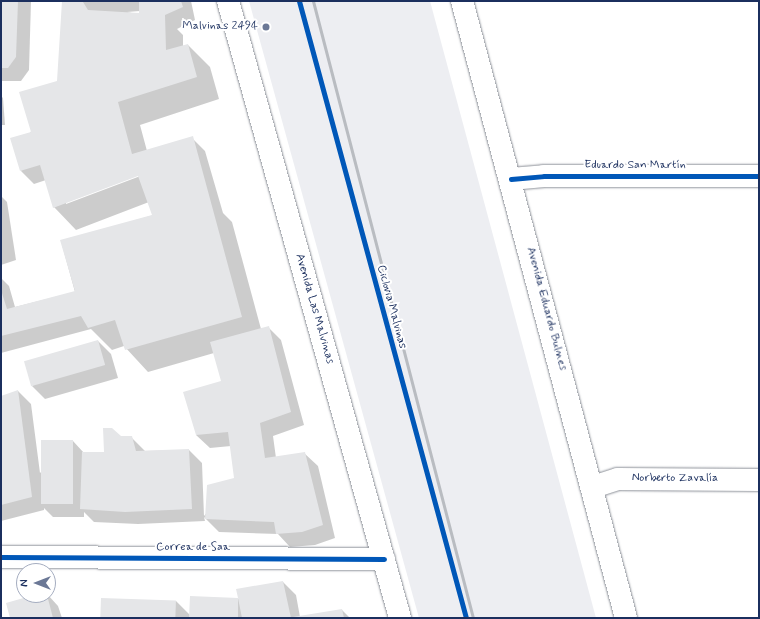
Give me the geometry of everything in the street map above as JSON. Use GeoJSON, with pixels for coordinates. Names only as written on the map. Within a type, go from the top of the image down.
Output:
{"type":"FeatureCollection","features":[{"type":"Feature","properties":{"kind":"main road","name":"Avenida Las Malvinas"},"geometry":{"type":"LineString","coordinates":[[228,1],[400,618]]}},
{"type":"Feature","properties":{"kind":"main road","name":"Avenida Eduardo Bulnes"},"geometry":{"type":"LineString","coordinates":[[462,1],[593,487],[626,618]]}},
{"type":"Feature","properties":{"kind":"main road","name":"Eduardo San Martín"},"geometry":{"type":"LineString","coordinates":[[511,179],[544,176],[759,176]]}},
{"type":"Feature","properties":{"kind":"main road","name":"Norberto Zavalía"},"geometry":{"type":"LineString","coordinates":[[593,487],[618,479],[759,480]]}},
{"type":"Feature","properties":{"kind":"main road","name":"Correa de Saa"},"geometry":{"type":"LineString","coordinates":[[1,557],[384,560]]}},
{"type":"Feature","properties":{"kind":"shaded area"},"geometry":{"type":"Polygon","coordinates":[[[249,1],[430,1],[596,618],[419,618],[249,1]]]}},
{"type":"Feature","properties":{"kind":"building"},"geometry":{"type":"Polygon","coordinates":[[[1,1],[18,1],[16,57],[8,68],[1,68],[1,1]]]}},
{"type":"Feature","properties":{"kind":"building"},"geometry":{"type":"Polygon","coordinates":[[[62,1],[88,1],[83,2],[88,10],[139,13],[139,1],[181,1],[183,7],[165,15],[166,50],[188,44],[197,77],[118,102],[132,154],[193,136],[242,317],[125,350],[115,320],[88,328],[81,316],[1,336],[1,290],[7,309],[75,291],[60,240],[152,215],[138,176],[53,208],[40,165],[20,171],[10,138],[31,132],[19,92],[57,81],[62,1]]]}},
{"type":"Feature","properties":{"kind":"building"},"geometry":{"type":"Polygon","coordinates":[[[269,326],[291,412],[260,423],[265,458],[305,452],[323,525],[302,532],[276,534],[274,522],[205,519],[207,485],[234,478],[228,432],[196,435],[183,392],[221,381],[210,342],[269,326]]]}},
{"type":"Feature","properties":{"kind":"building"},"geometry":{"type":"Polygon","coordinates":[[[98,340],[105,365],[31,386],[24,361],[98,340]]]}},
{"type":"Feature","properties":{"kind":"building"},"geometry":{"type":"Polygon","coordinates":[[[18,390],[32,497],[1,505],[1,396],[18,390]]]}},
{"type":"Feature","properties":{"kind":"building"},"geometry":{"type":"Polygon","coordinates":[[[103,428],[112,428],[121,436],[132,436],[136,451],[189,449],[192,509],[125,512],[80,509],[82,452],[104,452],[103,428]]]}},
{"type":"Feature","properties":{"kind":"building"},"geometry":{"type":"Polygon","coordinates":[[[41,440],[73,440],[73,504],[41,504],[41,440]]]}},
{"type":"Feature","properties":{"kind":"building"},"geometry":{"type":"Polygon","coordinates":[[[283,581],[291,618],[242,618],[236,589],[283,581]]]}},
{"type":"Feature","properties":{"kind":"building"},"geometry":{"type":"Polygon","coordinates":[[[190,596],[238,598],[238,618],[189,618],[190,596]]]}},
{"type":"Feature","properties":{"kind":"building"},"geometry":{"type":"Polygon","coordinates":[[[101,598],[176,601],[175,618],[100,618],[101,598]]]}},
{"type":"Feature","properties":{"kind":"building"},"geometry":{"type":"Polygon","coordinates":[[[16,600],[16,603],[49,603],[53,618],[10,618],[6,603],[16,600]]]}},
{"type":"Feature","properties":{"kind":"building"},"geometry":{"type":"Polygon","coordinates":[[[342,609],[344,618],[293,618],[293,617],[342,609]]]}},
{"type":"Feature","properties":{"kind":"railway"},"geometry":{"type":"LineString","coordinates":[[313,1],[473,618]]}},
{"type":"Feature","properties":{"kind":"cycle path","name":"Ciclovia Malvinas"},"geometry":{"type":"LineString","coordinates":[[299,1],[466,618]]}},
{"type":"Feature","properties":{"kind":"cycle path"},"geometry":{"type":"LineString","coordinates":[[511,179],[544,176],[759,176]]}},
{"type":"Feature","properties":{"kind":"cycle path"},"geometry":{"type":"LineString","coordinates":[[1,557],[384,559]]}},
{"type":"Feature","properties":{"kind":"place","name":"Malvinas 2494"},"geometry":{"type":"Point","coordinates":[266,27]}}]}
